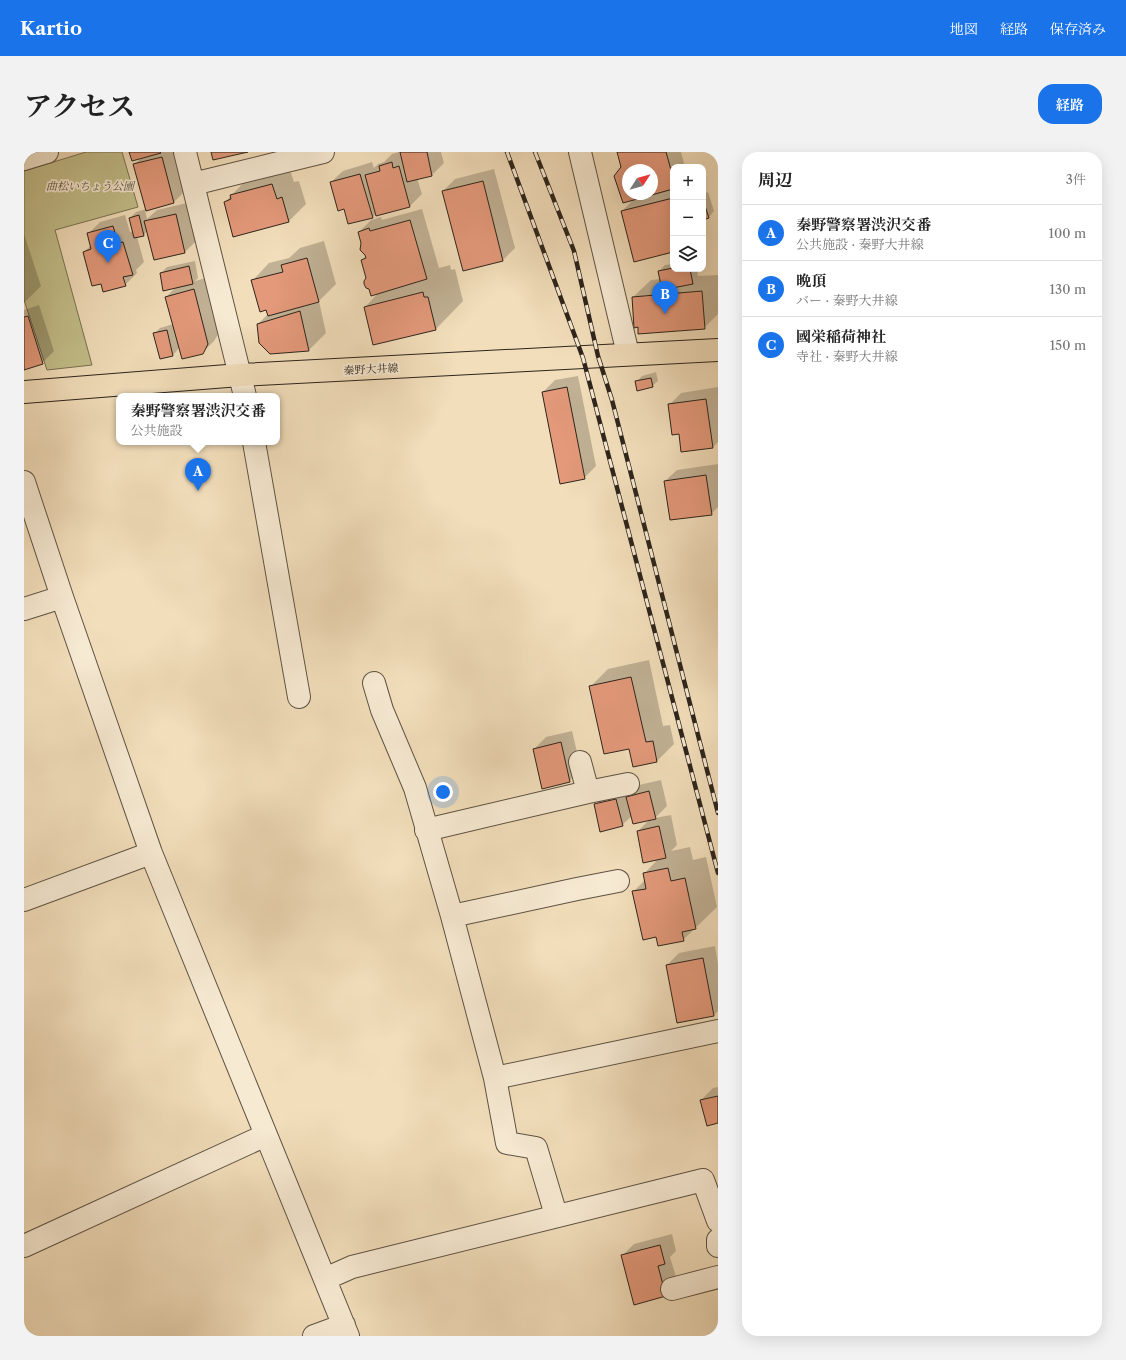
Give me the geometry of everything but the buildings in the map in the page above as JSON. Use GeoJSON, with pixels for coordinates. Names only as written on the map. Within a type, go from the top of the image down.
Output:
{"type":"FeatureCollection","features":[{"type":"Feature","properties":{"kind":"main road","name":"秦野大井線"},"geometry":{"type":"LineString","coordinates":[[24,392],[243,386],[628,354],[718,351]]}},
{"type":"Feature","properties":{"kind":"street"},"geometry":{"type":"LineString","coordinates":[[24,159],[46,152]]}},
{"type":"Feature","properties":{"kind":"street"},"geometry":{"type":"LineString","coordinates":[[185,152],[243,386]]}},
{"type":"Feature","properties":{"kind":"street"},"geometry":{"type":"LineString","coordinates":[[193,184],[323,152]]}},
{"type":"Feature","properties":{"kind":"street"},"geometry":{"type":"LineString","coordinates":[[580,152],[628,354]]}},
{"type":"Feature","properties":{"kind":"street"},"geometry":{"type":"LineString","coordinates":[[255,445],[299,696]]}},
{"type":"Feature","properties":{"kind":"street"},"geometry":{"type":"LineString","coordinates":[[24,482],[62,597],[151,853],[346,1331],[314,1336]]}},
{"type":"Feature","properties":{"kind":"street"},"geometry":{"type":"LineString","coordinates":[[24,609],[62,597]]}},
{"type":"Feature","properties":{"kind":"street"},"geometry":{"type":"LineString","coordinates":[[374,683],[382,710],[415,788],[452,916],[495,1078],[507,1143],[536,1148],[556,1215]]}},
{"type":"Feature","properties":{"kind":"street"},"geometry":{"type":"LineString","coordinates":[[580,762],[588,792]]}},
{"type":"Feature","properties":{"kind":"street"},"geometry":{"type":"LineString","coordinates":[[426,830],[628,784]]}},
{"type":"Feature","properties":{"kind":"street"},"geometry":{"type":"LineString","coordinates":[[24,900],[151,853]]}},
{"type":"Feature","properties":{"kind":"street"},"geometry":{"type":"LineString","coordinates":[[452,916],[618,881]]}},
{"type":"Feature","properties":{"kind":"street"},"geometry":{"type":"LineString","coordinates":[[495,1078],[718,1031]]}},
{"type":"Feature","properties":{"kind":"street"},"geometry":{"type":"LineString","coordinates":[[24,1246],[266,1135]]}},
{"type":"Feature","properties":{"kind":"street"},"geometry":{"type":"LineString","coordinates":[[325,1280],[352,1267],[556,1215],[703,1180],[718,1221]]}},
{"type":"Feature","properties":{"kind":"street"},"geometry":{"type":"LineString","coordinates":[[718,1240],[718,1246]]}},
{"type":"Feature","properties":{"kind":"street"},"geometry":{"type":"LineString","coordinates":[[672,1289],[718,1277]]}},
{"type":"Feature","properties":{"kind":"green space","name":"曲松いちょう公園"},"geometry":{"type":"Polygon","coordinates":[[[86,152],[122,152],[138,207],[55,230],[92,365],[47,370],[24,300],[24,171],[86,152]]]}},
{"type":"Feature","properties":{"kind":"railway"},"geometry":{"type":"LineString","coordinates":[[507,152],[583,358],[718,873]]}},
{"type":"Feature","properties":{"kind":"railway"},"geometry":{"type":"LineString","coordinates":[[535,152],[574,251],[598,356],[612,400],[718,813]]}},
{"type":"Feature","properties":{"kind":"place","name":"國栄稲荷神社"},"geometry":{"type":"Point","coordinates":[108,263]}},
{"type":"Feature","properties":{"kind":"place","name":"晩頂"},"geometry":{"type":"Point","coordinates":[665,314]}},
{"type":"Feature","properties":{"kind":"place","name":"秦野警察署渋沢交番"},"geometry":{"type":"Point","coordinates":[198,491]}}]}
